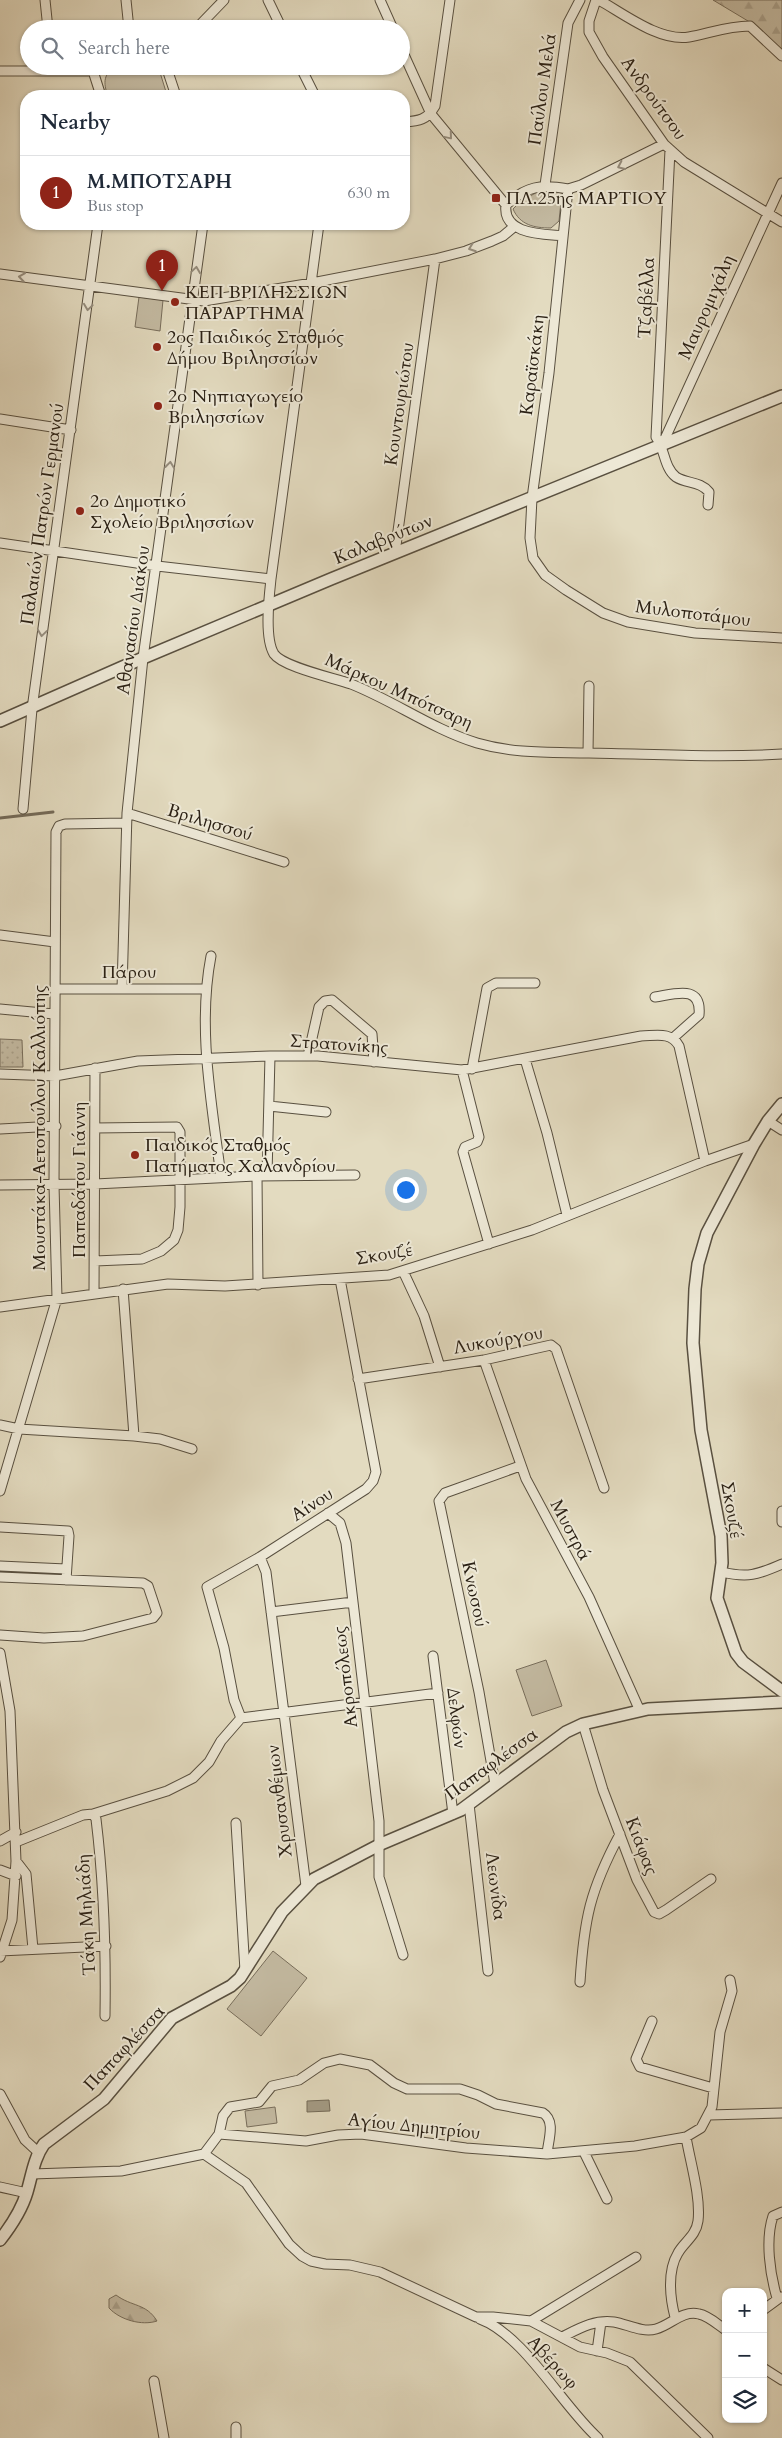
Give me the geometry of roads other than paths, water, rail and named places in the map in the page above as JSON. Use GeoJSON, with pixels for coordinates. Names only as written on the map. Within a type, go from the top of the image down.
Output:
{"type":"FeatureCollection","features":[{"type":"Feature","properties":{"kind":"street"},"geometry":{"type":"LineString","coordinates":[[45,0],[47,20]]}},
{"type":"Feature","properties":{"kind":"street"},"geometry":{"type":"LineString","coordinates":[[126,0],[128,20]]}},
{"type":"Feature","properties":{"kind":"street"},"geometry":{"type":"LineString","coordinates":[[205,20],[224,0]]}},
{"type":"Feature","properties":{"kind":"street"},"geometry":{"type":"LineString","coordinates":[[268,0],[278,20]]}},
{"type":"Feature","properties":{"kind":"street"},"geometry":{"type":"LineString","coordinates":[[380,0],[389,20]]}},
{"type":"Feature","properties":{"kind":"street"},"geometry":{"type":"LineString","coordinates":[[410,121],[423,120],[431,114],[437,99],[450,0]]}},
{"type":"Feature","properties":{"kind":"street","name":"Παύλου Μελά"},"geometry":{"type":"LineString","coordinates":[[545,185],[568,23],[580,0]]}},
{"type":"Feature","properties":{"kind":"street"},"geometry":{"type":"LineString","coordinates":[[598,0],[662,36],[688,37],[724,28],[750,26],[782,56]]}},
{"type":"Feature","properties":{"kind":"street","name":"Ανδρούτσου"},"geometry":{"type":"LineString","coordinates":[[598,0],[588,25],[591,36],[667,147],[684,162],[766,214],[782,222]]}},
{"type":"Feature","properties":{"kind":"street"},"geometry":{"type":"LineString","coordinates":[[410,68],[431,114],[506,206],[508,217],[514,226],[525,231],[563,236]]}},
{"type":"Feature","properties":{"kind":"street"},"geometry":{"type":"LineString","coordinates":[[0,72],[20,71]]}},
{"type":"Feature","properties":{"kind":"street"},"geometry":{"type":"LineString","coordinates":[[94,75],[99,90]]}},
{"type":"Feature","properties":{"kind":"street"},"geometry":{"type":"LineString","coordinates":[[169,75],[173,90]]}},
{"type":"Feature","properties":{"kind":"street"},"geometry":{"type":"LineString","coordinates":[[304,75],[312,90]]}},
{"type":"Feature","properties":{"kind":"street"},"geometry":{"type":"LineString","coordinates":[[506,206],[519,195],[545,185],[568,189],[581,185],[667,147]]}},
{"type":"Feature","properties":{"kind":"street","name":"Τζαβέλλα"},"geometry":{"type":"LineString","coordinates":[[667,147],[656,438],[662,445],[672,472],[683,480],[705,487],[709,492],[708,505]]}},
{"type":"Feature","properties":{"kind":"street","name":"Μαυρομιχάλη"},"geometry":{"type":"LineString","coordinates":[[662,445],[766,214],[782,183]]}},
{"type":"Feature","properties":{"kind":"street","name":"Καραϊσκάκη"},"geometry":{"type":"LineString","coordinates":[[532,498],[549,373],[568,189]]}},
{"type":"Feature","properties":{"kind":"street"},"geometry":{"type":"LineString","coordinates":[[0,274],[90,288],[191,300],[215,300],[435,259],[466,251],[504,236],[514,226]]}},
{"type":"Feature","properties":{"kind":"street","name":"Παλαιών Πατρών Γερμανού"},"geometry":{"type":"LineString","coordinates":[[23,809],[32,708],[97,230]]}},
{"type":"Feature","properties":{"kind":"street","name":"Αθανασίου Διάκου"},"geometry":{"type":"LineString","coordinates":[[122,989],[126,823],[143,658],[202,230]]}},
{"type":"Feature","properties":{"kind":"street","name":"Μάρκου Μπότσαρη"},"geometry":{"type":"LineString","coordinates":[[318,230],[270,579],[268,606],[271,644],[279,659],[353,685],[418,718],[475,742],[519,752],[670,757],[782,754]]}},
{"type":"Feature","properties":{"kind":"street","name":"Κουντουριώτου"},"geometry":{"type":"LineString","coordinates":[[395,553],[435,259]]}},
{"type":"Feature","properties":{"kind":"street","name":"Καλαβρύτων"},"geometry":{"type":"LineString","coordinates":[[0,722],[143,658],[395,553],[782,396]]}},
{"type":"Feature","properties":{"kind":"street"},"geometry":{"type":"LineString","coordinates":[[0,419],[71,430]]}},
{"type":"Feature","properties":{"kind":"street","name":"Μυλοποτάμου"},"geometry":{"type":"LineString","coordinates":[[532,498],[531,549],[538,569],[566,590],[603,613],[628,622],[695,633],[782,638]]}},
{"type":"Feature","properties":{"kind":"street"},"geometry":{"type":"LineString","coordinates":[[0,543],[157,566],[270,579]]}},
{"type":"Feature","properties":{"kind":"street"},"geometry":{"type":"LineString","coordinates":[[588,753],[589,686]]}},
{"type":"Feature","properties":{"kind":"street","name":"Βριλησσού"},"geometry":{"type":"LineString","coordinates":[[127,813],[284,862]]}},
{"type":"Feature","properties":{"kind":"street","name":"Μουστάκα-Αετοπούλου Καλλιόπης"},"geometry":{"type":"LineString","coordinates":[[0,1491],[57,1298],[54,1184],[56,1076],[54,942],[57,829],[65,824],[126,823]]}},
{"type":"Feature","properties":{"kind":"street"},"geometry":{"type":"LineString","coordinates":[[0,934],[54,942]]}},
{"type":"Feature","properties":{"kind":"street"},"geometry":{"type":"LineString","coordinates":[[210,956],[205,988],[207,1058],[221,1177]]}},
{"type":"Feature","properties":{"kind":"street"},"geometry":{"type":"LineString","coordinates":[[472,1069],[487,988],[496,983],[535,983]]}},
{"type":"Feature","properties":{"kind":"street","name":"Πάρου"},"geometry":{"type":"LineString","coordinates":[[54,989],[205,988]]}},
{"type":"Feature","properties":{"kind":"street"},"geometry":{"type":"LineString","coordinates":[[655,997],[686,992],[694,996],[700,1006],[699,1015],[673,1038],[679,1046],[684,1065],[705,1161]]}},
{"type":"Feature","properties":{"kind":"street"},"geometry":{"type":"LineString","coordinates":[[308,1056],[319,1007],[325,1001],[332,1000],[372,1034],[374,1062]]}},
{"type":"Feature","properties":{"kind":"street"},"geometry":{"type":"LineString","coordinates":[[0,1009],[54,1014]]}},
{"type":"Feature","properties":{"kind":"street","name":"Στρατονίκης"},"geometry":{"type":"LineString","coordinates":[[0,1074],[56,1076],[138,1061],[270,1056],[308,1056],[462,1070],[641,1036],[666,1035],[673,1038]]}},
{"type":"Feature","properties":{"kind":"street"},"geometry":{"type":"LineString","coordinates":[[267,1175],[270,1056]]}},
{"type":"Feature","properties":{"kind":"street"},"geometry":{"type":"LineString","coordinates":[[525,1059],[567,1215]]}},
{"type":"Feature","properties":{"kind":"street","name":"Παπαδάτου Γιάννη"},"geometry":{"type":"LineString","coordinates":[[94,1293],[96,1068]]}},
{"type":"Feature","properties":{"kind":"street"},"geometry":{"type":"LineString","coordinates":[[462,1070],[479,1137],[477,1142],[467,1145],[463,1152],[489,1244]]}},
{"type":"Feature","properties":{"kind":"street","name":"Σκουζέ"},"geometry":{"type":"LineString","coordinates":[[782,1104],[768,1121],[754,1144],[707,1233],[700,1256],[695,1289],[693,1343],[700,1430],[720,1527],[721,1572],[717,1598],[736,1653],[743,1662],[782,1691]]}},
{"type":"Feature","properties":{"kind":"street"},"geometry":{"type":"LineString","coordinates":[[269,1106],[326,1112]]}},
{"type":"Feature","properties":{"kind":"street"},"geometry":{"type":"LineString","coordinates":[[768,1121],[782,1130]]}},
{"type":"Feature","properties":{"kind":"street"},"geometry":{"type":"LineString","coordinates":[[0,1129],[56,1126]]}},
{"type":"Feature","properties":{"kind":"street"},"geometry":{"type":"LineString","coordinates":[[95,1128],[177,1127],[180,1132],[179,1221],[172,1243],[161,1251],[142,1259],[95,1261]]}},
{"type":"Feature","properties":{"kind":"street","name":"Σκουζέ"},"geometry":{"type":"LineString","coordinates":[[0,1307],[123,1289],[176,1284],[258,1285],[379,1276],[403,1272],[489,1244],[754,1144]]}},
{"type":"Feature","properties":{"kind":"street"},"geometry":{"type":"LineString","coordinates":[[0,1185],[95,1184],[267,1175],[354,1175]]}},
{"type":"Feature","properties":{"kind":"street"},"geometry":{"type":"LineString","coordinates":[[257,1176],[258,1285]]}},
{"type":"Feature","properties":{"kind":"street"},"geometry":{"type":"LineString","coordinates":[[403,1272],[424,1316],[440,1367]]}},
{"type":"Feature","properties":{"kind":"street","name":"Αίνου"},"geometry":{"type":"LineString","coordinates":[[241,1718],[234,1700],[224,1648],[207,1587],[260,1557],[366,1488],[373,1481],[376,1472],[340,1279]]}},
{"type":"Feature","properties":{"kind":"street"},"geometry":{"type":"LineString","coordinates":[[123,1289],[134,1436]]}},
{"type":"Feature","properties":{"kind":"street","name":"Λυκούργου"},"geometry":{"type":"LineString","coordinates":[[358,1379],[484,1360],[547,1344],[554,1347],[604,1488]]}},
{"type":"Feature","properties":{"kind":"street","name":"Μυστρά"},"geometry":{"type":"LineString","coordinates":[[484,1360],[520,1466],[597,1615],[640,1711]]}},
{"type":"Feature","properties":{"kind":"street"},"geometry":{"type":"LineString","coordinates":[[0,1425],[19,1429],[160,1439],[192,1450]]}},
{"type":"Feature","properties":{"kind":"street","name":"Κνωσού"},"geometry":{"type":"LineString","coordinates":[[495,1784],[465,1621],[439,1502],[445,1493],[520,1466]]}},
{"type":"Feature","properties":{"kind":"street"},"geometry":{"type":"LineString","coordinates":[[782,1511],[782,1522]]}},
{"type":"Feature","properties":{"kind":"street","name":"Ακροπόλεως"},"geometry":{"type":"LineString","coordinates":[[328,1513],[342,1527],[353,1602],[381,1844],[380,1884],[403,1955]]}},
{"type":"Feature","properties":{"kind":"street"},"geometry":{"type":"LineString","coordinates":[[0,1527],[68,1531],[70,1536],[66,1580]]}},
{"type":"Feature","properties":{"kind":"street","name":"Χρυσανθέμων"},"geometry":{"type":"LineString","coordinates":[[260,1557],[266,1572],[306,1886]]}},
{"type":"Feature","properties":{"kind":"street"},"geometry":{"type":"LineString","coordinates":[[721,1572],[738,1576],[754,1576],[782,1564]]}},
{"type":"Feature","properties":{"kind":"street"},"geometry":{"type":"LineString","coordinates":[[0,1566],[66,1569]]}},
{"type":"Feature","properties":{"kind":"street"},"geometry":{"type":"LineString","coordinates":[[0,1577],[143,1583],[148,1586],[156,1610],[155,1616],[129,1625],[83,1636],[44,1638],[0,1635]]}},
{"type":"Feature","properties":{"kind":"street"},"geometry":{"type":"LineString","coordinates":[[271,1612],[353,1602]]}},
{"type":"Feature","properties":{"kind":"street"},"geometry":{"type":"LineString","coordinates":[[0,1653],[10,1711],[16,1832],[16,1876],[12,1920],[1,1953],[34,1949],[106,1946]]}},
{"type":"Feature","properties":{"kind":"street","name":"Δελφών"},"geometry":{"type":"LineString","coordinates":[[433,1656],[453,1814]]}},
{"type":"Feature","properties":{"kind":"street"},"geometry":{"type":"LineString","coordinates":[[16,1842],[83,1815],[92,1814],[167,1791],[193,1778],[209,1762],[221,1741],[241,1718],[438,1693]]}},
{"type":"Feature","properties":{"kind":"street","name":"Παπαφλέσσα"},"geometry":{"type":"LineString","coordinates":[[0,2240],[8,2230],[27,2193],[38,2152],[52,2137],[90,2110],[115,2088],[149,2043],[172,2018],[231,1986],[245,1971],[271,1928],[306,1886],[325,1873],[381,1844],[453,1814],[566,1732],[583,1724],[658,1708],[725,1707],[782,1702]]}},
{"type":"Feature","properties":{"kind":"street","name":"Κιάφας"},"geometry":{"type":"LineString","coordinates":[[583,1724],[598,1776],[639,1885],[655,1914],[666,1910],[711,1880]]}},
{"type":"Feature","properties":{"kind":"street","name":"Λεωνίδα"},"geometry":{"type":"LineString","coordinates":[[469,1804],[488,1971]]}},
{"type":"Feature","properties":{"kind":"street","name":"Τάκη Μηλιάδη"},"geometry":{"type":"LineString","coordinates":[[92,1814],[96,1818],[106,1946],[105,2016]]}},
{"type":"Feature","properties":{"kind":"street"},"geometry":{"type":"LineString","coordinates":[[236,1823],[245,1971]]}},
{"type":"Feature","properties":{"kind":"street"},"geometry":{"type":"LineString","coordinates":[[0,1841],[16,1832]]}},
{"type":"Feature","properties":{"kind":"street"},"geometry":{"type":"LineString","coordinates":[[580,1982],[588,1909],[604,1865],[620,1834]]}},
{"type":"Feature","properties":{"kind":"street"},"geometry":{"type":"LineString","coordinates":[[16,1861],[26,1874],[34,1949]]}},
{"type":"Feature","properties":{"kind":"street"},"geometry":{"type":"LineString","coordinates":[[0,1870],[16,1876]]}},
{"type":"Feature","properties":{"kind":"street"},"geometry":{"type":"LineString","coordinates":[[675,2318],[671,2285],[672,2268],[677,2253],[691,2238],[698,2222],[686,2137],[701,2128],[710,2115],[720,2032],[732,1991],[730,1980]]}},
{"type":"Feature","properties":{"kind":"street"},"geometry":{"type":"LineString","coordinates":[[652,2021],[636,2059],[637,2064],[640,2067],[713,2088]]}},
{"type":"Feature","properties":{"kind":"street","name":"Αγίου Δημητρίου"},"geometry":{"type":"LineString","coordinates":[[204,2154],[219,2134],[223,2116],[230,2107],[259,2102],[272,2086],[299,2080],[324,2063],[340,2059],[370,2065],[394,2083],[407,2089],[460,2089],[496,2104],[542,2113],[548,2118],[550,2124],[547,2154]]}},
{"type":"Feature","properties":{"kind":"street"},"geometry":{"type":"LineString","coordinates":[[0,2094],[25,2140],[38,2152]]}},
{"type":"Feature","properties":{"kind":"street"},"geometry":{"type":"LineString","coordinates":[[710,2115],[782,2113]]}},
{"type":"Feature","properties":{"kind":"street","name":"Αγίου Δημητρίου"},"geometry":{"type":"LineString","coordinates":[[219,2134],[306,2141],[338,2135],[361,2134],[466,2148],[547,2154],[584,2152],[686,2137]]}},
{"type":"Feature","properties":{"kind":"street"},"geometry":{"type":"LineString","coordinates":[[584,2152],[608,2199]]}},
{"type":"Feature","properties":{"kind":"street"},"geometry":{"type":"LineString","coordinates":[[32,2174],[121,2171],[204,2154]]}},
{"type":"Feature","properties":{"kind":"street","name":"Αβέρωφ"},"geometry":{"type":"LineString","coordinates":[[204,2154],[246,2182],[289,2244],[302,2256],[311,2261],[325,2264],[350,2265],[380,2272],[496,2326],[552,2384],[598,2438]]}},
{"type":"Feature","properties":{"kind":"street"},"geometry":{"type":"LineString","coordinates":[[0,2187],[27,2193]]}},
{"type":"Feature","properties":{"kind":"street"},"geometry":{"type":"LineString","coordinates":[[767,2307],[780,2298],[771,2274],[771,2224],[773,2216],[782,2212]]}},
{"type":"Feature","properties":{"kind":"street"},"geometry":{"type":"LineString","coordinates":[[531,2322],[636,2257]]}},
{"type":"Feature","properties":{"kind":"street"},"geometry":{"type":"LineString","coordinates":[[562,2337],[590,2324],[601,2322],[614,2322],[649,2330],[662,2326],[675,2318],[699,2314],[722,2328]]}},
{"type":"Feature","properties":{"kind":"street"},"geometry":{"type":"LineString","coordinates":[[476,2317],[493,2317],[531,2322],[580,2347],[630,2362],[708,2438]]}},
{"type":"Feature","properties":{"kind":"street"},"geometry":{"type":"LineString","coordinates":[[597,2351],[601,2322]]}},
{"type":"Feature","properties":{"kind":"street"},"geometry":{"type":"LineString","coordinates":[[767,2371],[782,2380]]}},
{"type":"Feature","properties":{"kind":"street"},"geometry":{"type":"LineString","coordinates":[[154,2380],[164,2438]]}},
{"type":"Feature","properties":{"kind":"street"},"geometry":{"type":"LineString","coordinates":[[236,2427],[236,2438]]}},
{"type":"Feature","properties":{"kind":"waterway"},"geometry":{"type":"LineString","coordinates":[[0,818],[53,812]]}},
{"type":"Feature","properties":{"kind":"place","name":"ΠΛ.25ης ΜΑΡΤΙΟΥ"},"geometry":{"type":"Point","coordinates":[496,198]}},
{"type":"Feature","properties":{"kind":"place","name":"Μ.ΜΠΟΤΣΑΡΗ"},"geometry":{"type":"Point","coordinates":[162,291]}},
{"type":"Feature","properties":{"kind":"place","name":"ΚΕΠ ΒΡΙΛΗΣΣΙΩΝ ΠΑΡΑΡΤΗΜΑ"},"geometry":{"type":"Point","coordinates":[175,302]}},
{"type":"Feature","properties":{"kind":"place","name":"2ος Παιδικός Σταθμός Δήμου Βριλησσίων"},"geometry":{"type":"Point","coordinates":[157,347]}},
{"type":"Feature","properties":{"kind":"place","name":"2ο Νηπιαγωγείο Βριλησσίων"},"geometry":{"type":"Point","coordinates":[158,406]}},
{"type":"Feature","properties":{"kind":"place","name":"2ο Δημοτικό Σχολείο Βριλησσίων"},"geometry":{"type":"Point","coordinates":[80,511]}},
{"type":"Feature","properties":{"kind":"place","name":"Παιδικός Σταθμός Πατήματος Χαλανδρίου"},"geometry":{"type":"Point","coordinates":[135,1155]}}]}
